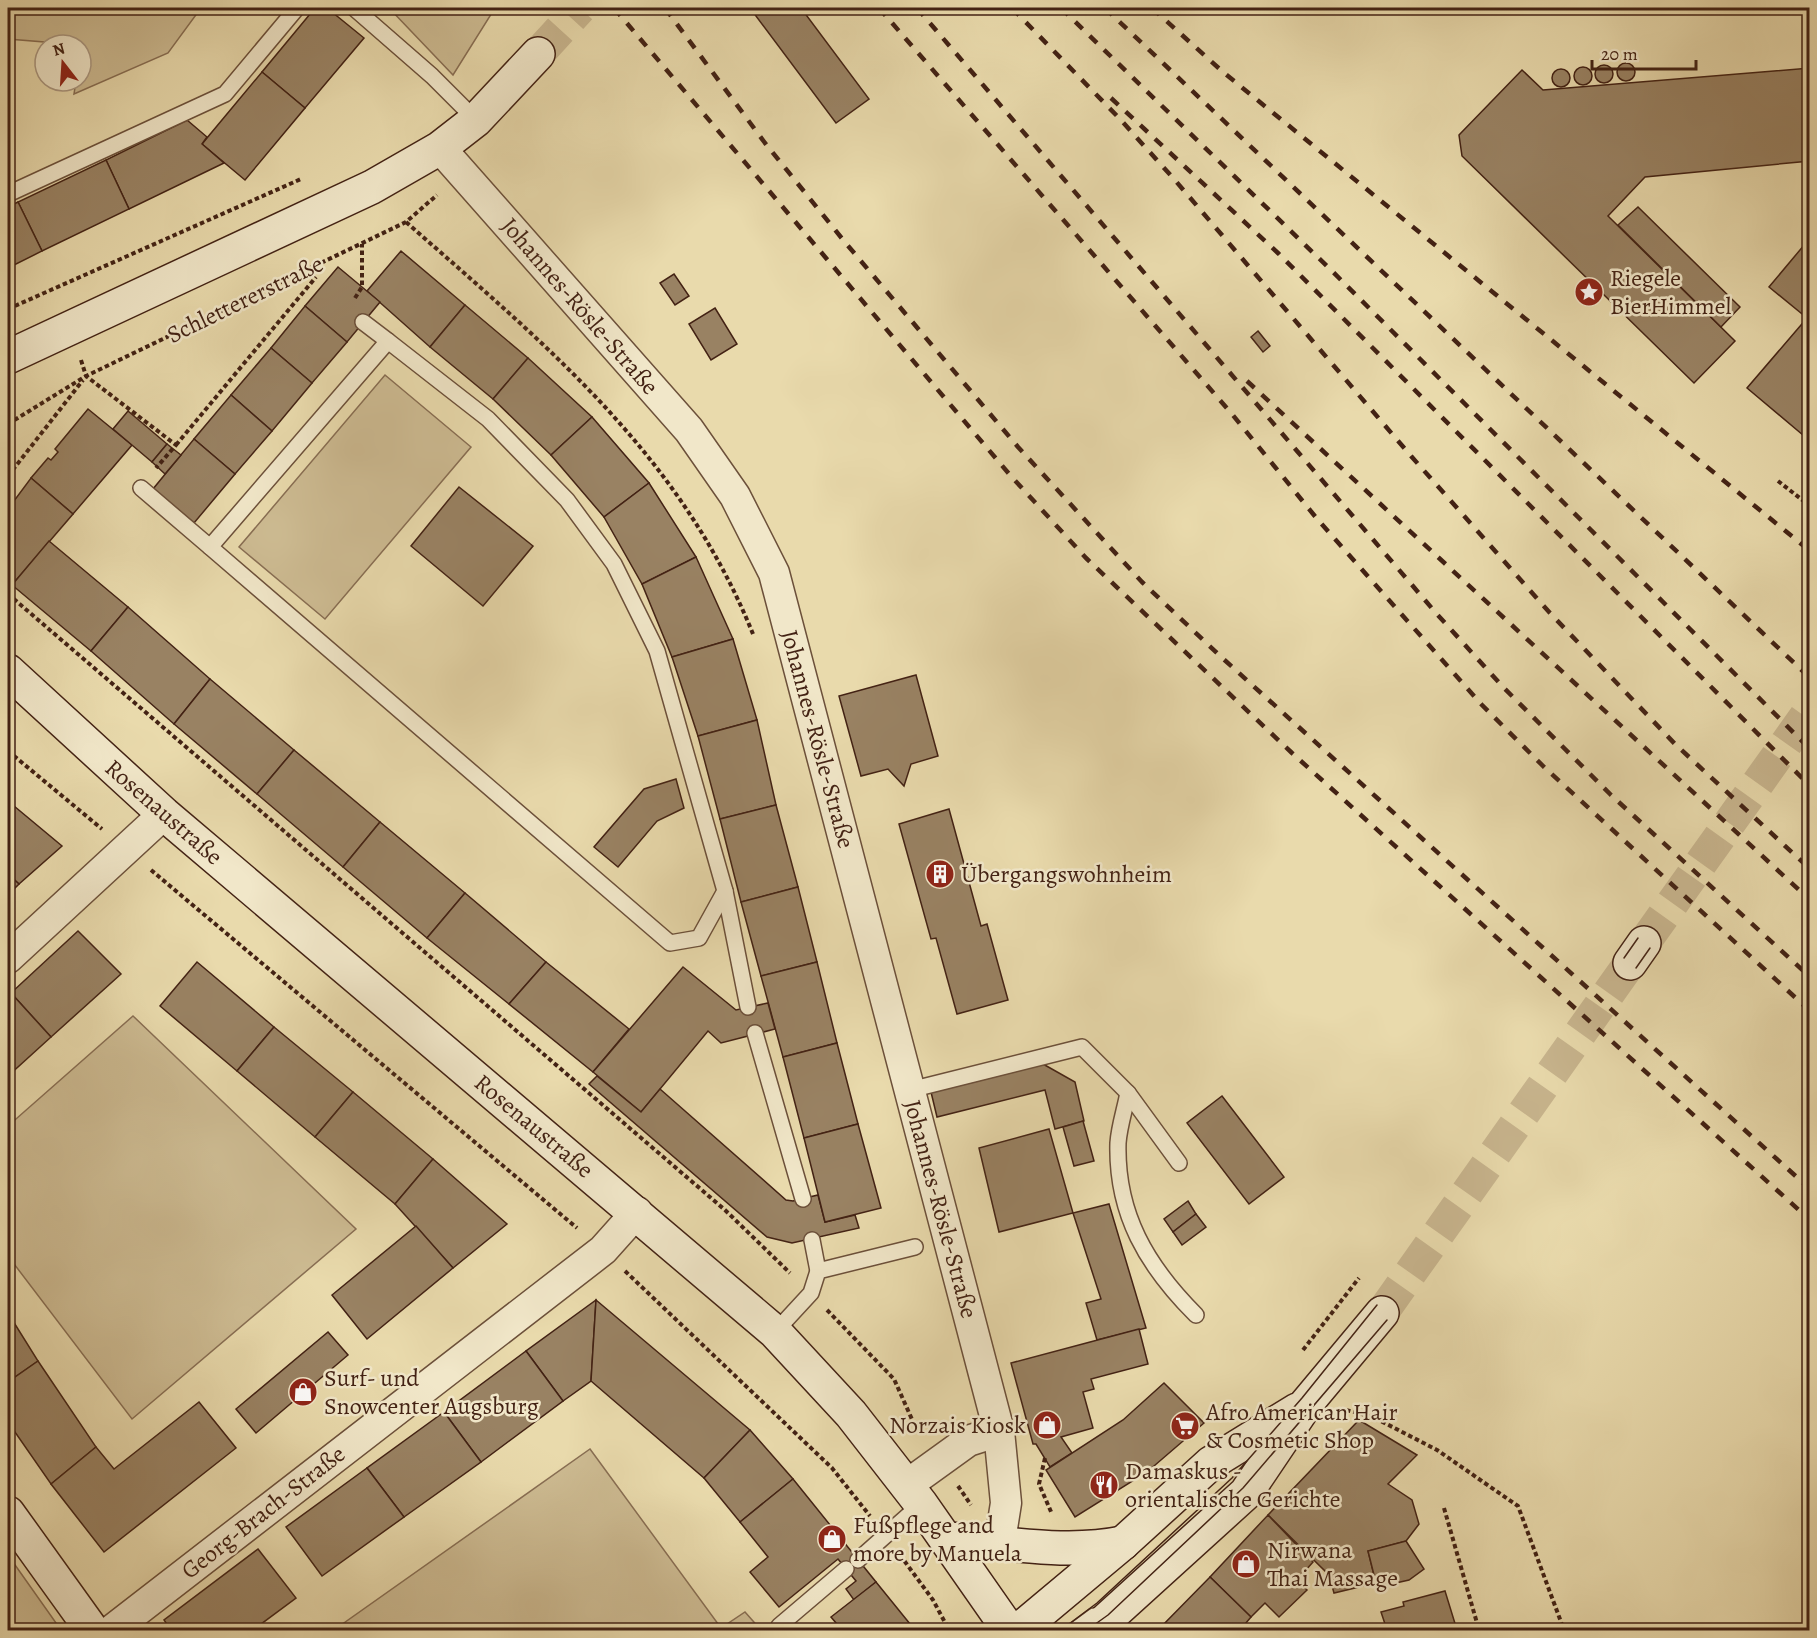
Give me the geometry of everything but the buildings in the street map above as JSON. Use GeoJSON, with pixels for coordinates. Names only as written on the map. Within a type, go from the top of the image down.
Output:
{"type":"FeatureCollection","features":[{"type":"Feature","properties":{"kind":"street","name":"Schlettererstraße"},"geometry":{"type":"LineString","coordinates":[[8,357],[372,187],[440,148],[476,120],[538,54]]}},
{"type":"Feature","properties":{"kind":"street","name":"Johannes-Rösle-Straße"},"geometry":{"type":"LineString","coordinates":[[440,148],[689,430],[735,496],[774,573],[999,1431],[1006,1503],[1000,1542]]}},
{"type":"Feature","properties":{"kind":"street","name":"Rosenaustraße"},"geometry":{"type":"LineString","coordinates":[[8,671],[164,814],[637,1212],[774,1332],[851,1414],[914,1495],[1009,1630]]}},
{"type":"Feature","properties":{"kind":"street"},"geometry":{"type":"LineString","coordinates":[[8,958],[164,814]]}},
{"type":"Feature","properties":{"kind":"street","name":"Georg-Brach-Straße"},"geometry":{"type":"LineString","coordinates":[[112,1630],[603,1250],[637,1212]]}},
{"type":"Feature","properties":{"kind":"street"},"geometry":{"type":"LineString","coordinates":[[1095,1630],[1246,1493],[1306,1404],[1382,1312]]}},
{"type":"Feature","properties":{"kind":"street"},"geometry":{"type":"LineString","coordinates":[[1019,1630],[1123,1543],[1211,1462],[1306,1404]]}},
{"type":"Feature","properties":{"kind":"street"},"geometry":{"type":"LineString","coordinates":[[914,1495],[940,1462],[968,1441],[999,1431]]}},
{"type":"Feature","properties":{"kind":"street"},"geometry":{"type":"LineString","coordinates":[[8,1513],[92,1630]]}},
{"type":"Feature","properties":{"kind":"street"},"geometry":{"type":"LineString","coordinates":[[946,1539],[1049,1548],[1094,1549],[1123,1543]]}},
{"type":"Feature","properties":{"kind":"lane"},"geometry":{"type":"LineString","coordinates":[[8,194],[225,94],[297,8]]}},
{"type":"Feature","properties":{"kind":"lane"},"geometry":{"type":"LineString","coordinates":[[354,8],[432,76],[476,120]]}},
{"type":"Feature","properties":{"kind":"lane"},"geometry":{"type":"LineString","coordinates":[[363,322],[488,419],[567,500],[614,564],[657,651],[725,891],[748,1007]]}},
{"type":"Feature","properties":{"kind":"lane"},"geometry":{"type":"LineString","coordinates":[[210,547],[388,341]]}},
{"type":"Feature","properties":{"kind":"lane"},"geometry":{"type":"LineString","coordinates":[[141,488],[670,943],[699,938],[725,891]]}},
{"type":"Feature","properties":{"kind":"lane"},"geometry":{"type":"LineString","coordinates":[[755,1033],[803,1199]]}},
{"type":"Feature","properties":{"kind":"lane"},"geometry":{"type":"LineString","coordinates":[[910,1090],[1082,1047],[1128,1094],[1179,1163]]}},
{"type":"Feature","properties":{"kind":"lane"},"geometry":{"type":"LineString","coordinates":[[1128,1094],[1118,1141],[1119,1173],[1130,1219],[1136,1237],[1165,1283],[1196,1314]]}},
{"type":"Feature","properties":{"kind":"lane"},"geometry":{"type":"LineString","coordinates":[[774,1332],[811,1293],[818,1271],[812,1240]]}},
{"type":"Feature","properties":{"kind":"lane"},"geometry":{"type":"LineString","coordinates":[[818,1271],[915,1247]]}},
{"type":"Feature","properties":{"kind":"lane"},"geometry":{"type":"LineString","coordinates":[[1075,1630],[1164,1554],[1238,1483],[1306,1404]]}},
{"type":"Feature","properties":{"kind":"lane"},"geometry":{"type":"LineString","coordinates":[[778,1626],[886,1536],[914,1495]]}},
{"type":"Feature","properties":{"kind":"path","name":"Schlettererstraße"},"geometry":{"type":"LineString","coordinates":[[8,424],[86,376],[406,222],[438,194],[440,148]]}},
{"type":"Feature","properties":{"kind":"path"},"geometry":{"type":"LineString","coordinates":[[8,309],[306,177]]}},
{"type":"Feature","properties":{"kind":"path"},"geometry":{"type":"LineString","coordinates":[[406,222],[545,345],[605,406],[664,475],[713,548],[732,585],[757,645]]}},
{"type":"Feature","properties":{"kind":"path"},"geometry":{"type":"LineString","coordinates":[[362,244],[362,287]]}},
{"type":"Feature","properties":{"kind":"path"},"geometry":{"type":"LineString","coordinates":[[156,468],[316,277]]}},
{"type":"Feature","properties":{"kind":"path"},"geometry":{"type":"LineString","coordinates":[[70,327],[86,376],[176,445]]}},
{"type":"Feature","properties":{"kind":"path"},"geometry":{"type":"LineString","coordinates":[[8,476],[86,376]]}},
{"type":"Feature","properties":{"kind":"path"},"geometry":{"type":"LineString","coordinates":[[1778,481],[1809,506]]}},
{"type":"Feature","properties":{"kind":"path"},"geometry":{"type":"LineString","coordinates":[[8,594],[725,1210],[795,1278]]}},
{"type":"Feature","properties":{"kind":"path","name":"Rosenaustraße"},"geometry":{"type":"LineString","coordinates":[[8,751],[603,1250],[832,1468],[933,1600],[949,1630]]}},
{"type":"Feature","properties":{"kind":"path"},"geometry":{"type":"LineString","coordinates":[[825,1308],[894,1379],[919,1435],[940,1462]]}},
{"type":"Feature","properties":{"kind":"path"},"geometry":{"type":"LineString","coordinates":[[1346,1410],[1373,1417],[1437,1450],[1518,1506],[1564,1630]]}},
{"type":"Feature","properties":{"kind":"path"},"geometry":{"type":"LineString","coordinates":[[1045,1458],[1039,1484],[1057,1524]]}},
{"type":"Feature","properties":{"kind":"path"},"geometry":{"type":"LineString","coordinates":[[1444,1508],[1479,1630]]}},
{"type":"Feature","properties":{"kind":"shaded area"},"geometry":{"type":"Polygon","coordinates":[[[8,8],[201,8],[168,53],[93,86],[93,33],[33,33],[33,41],[8,39],[8,8]]]}},
{"type":"Feature","properties":{"kind":"shaded area"},"geometry":{"type":"Polygon","coordinates":[[[389,8],[495,8],[453,75],[389,8]]]}},
{"type":"Feature","properties":{"kind":"shaded area"},"geometry":{"type":"Polygon","coordinates":[[[385,375],[471,447],[325,619],[239,547],[385,375]]]}},
{"type":"Feature","properties":{"kind":"shaded area"},"geometry":{"type":"Polygon","coordinates":[[[133,1016],[356,1229],[132,1419],[8,1256],[8,1126],[133,1016]]]}},
{"type":"Feature","properties":{"kind":"shaded area"},"geometry":{"type":"Polygon","coordinates":[[[590,1449],[721,1628],[745,1612],[761,1630],[334,1630],[590,1449]]]}},
{"type":"Feature","properties":{"kind":"shaded area"},"geometry":{"type":"Polygon","coordinates":[[[8,1555],[61,1630],[8,1630],[8,1555]]]}},
{"type":"Feature","properties":{"kind":"tunnel"},"geometry":{"type":"LineString","coordinates":[[538,54],[580,8]]}},
{"type":"Feature","properties":{"kind":"tunnel"},"geometry":{"type":"LineString","coordinates":[[1644,943],[1810,710]]}},
{"type":"Feature","properties":{"kind":"tunnel"},"geometry":{"type":"LineString","coordinates":[[1382,1313],[1630,963]]}},
{"type":"Feature","properties":{"kind":"tram line"},"geometry":{"type":"LineString","coordinates":[[1624,958],[1638,938]]}},
{"type":"Feature","properties":{"kind":"tram line"},"geometry":{"type":"LineString","coordinates":[[1636,968],[1650,948]]}},
{"type":"Feature","properties":{"kind":"tram line"},"geometry":{"type":"LineString","coordinates":[[1061,1630],[1097,1603],[1232,1478],[1302,1398],[1377,1305]]}},
{"type":"Feature","properties":{"kind":"tram line"},"geometry":{"type":"LineString","coordinates":[[1087,1630],[1108,1615],[1243,1488],[1387,1320]]}},
{"type":"Feature","properties":{"kind":"railway"},"geometry":{"type":"LineString","coordinates":[[614,8],[1010,475],[1086,558],[1292,753],[1810,1220]]}},
{"type":"Feature","properties":{"kind":"railway"},"geometry":{"type":"LineString","coordinates":[[665,8],[765,143],[844,241],[1018,447],[1142,582],[1219,655],[1810,1189]]}},
{"type":"Feature","properties":{"kind":"railway"},"geometry":{"type":"LineString","coordinates":[[879,8],[1232,414],[1318,520],[1482,705],[1544,767],[1810,1011]]}},
{"type":"Feature","properties":{"kind":"railway"},"geometry":{"type":"LineString","coordinates":[[917,8],[1436,613],[1503,687],[1611,795],[1810,977]]}},
{"type":"Feature","properties":{"kind":"railway"},"geometry":{"type":"LineString","coordinates":[[1012,8],[1119,118],[1174,179],[1411,456],[1550,613],[1675,744],[1810,869]]}},
{"type":"Feature","properties":{"kind":"railway"},"geometry":{"type":"LineString","coordinates":[[1061,8],[1333,272],[1810,749]]}},
{"type":"Feature","properties":{"kind":"railway"},"geometry":{"type":"LineString","coordinates":[[1105,8],[1810,678]]}},
{"type":"Feature","properties":{"kind":"railway"},"geometry":{"type":"LineString","coordinates":[[1152,8],[1223,72],[1810,551]]}},
{"type":"Feature","properties":{"kind":"railway"},"geometry":{"type":"LineString","coordinates":[[1111,98],[1279,254],[1810,786]]}},
{"type":"Feature","properties":{"kind":"railway"},"geometry":{"type":"LineString","coordinates":[[1247,381],[1810,900]]}},
{"type":"Feature","properties":{"kind":"place","name":"Riegele BierHimmel"},"geometry":{"type":"Point","coordinates":[1589,292]}},
{"type":"Feature","properties":{"kind":"place","name":"Übergangswohnheim"},"geometry":{"type":"Point","coordinates":[940,874]}},
{"type":"Feature","properties":{"kind":"place","name":"Surf- und Snowcenter Augsburg"},"geometry":{"type":"Point","coordinates":[303,1392]}},
{"type":"Feature","properties":{"kind":"place","name":"Norzais Kiosk"},"geometry":{"type":"Point","coordinates":[1047,1425]}},
{"type":"Feature","properties":{"kind":"place","name":"Afro American Hair & Cosmetic Shop"},"geometry":{"type":"Point","coordinates":[1185,1426]}},
{"type":"Feature","properties":{"kind":"place","name":"Damaskus - orientalische Gerichte"},"geometry":{"type":"Point","coordinates":[1104,1485]}},
{"type":"Feature","properties":{"kind":"place","name":"Fußpflege and more by Manuela"},"geometry":{"type":"Point","coordinates":[832,1539]}},
{"type":"Feature","properties":{"kind":"place","name":"Nirwana Thai Massage"},"geometry":{"type":"Point","coordinates":[1246,1564]}}]}
